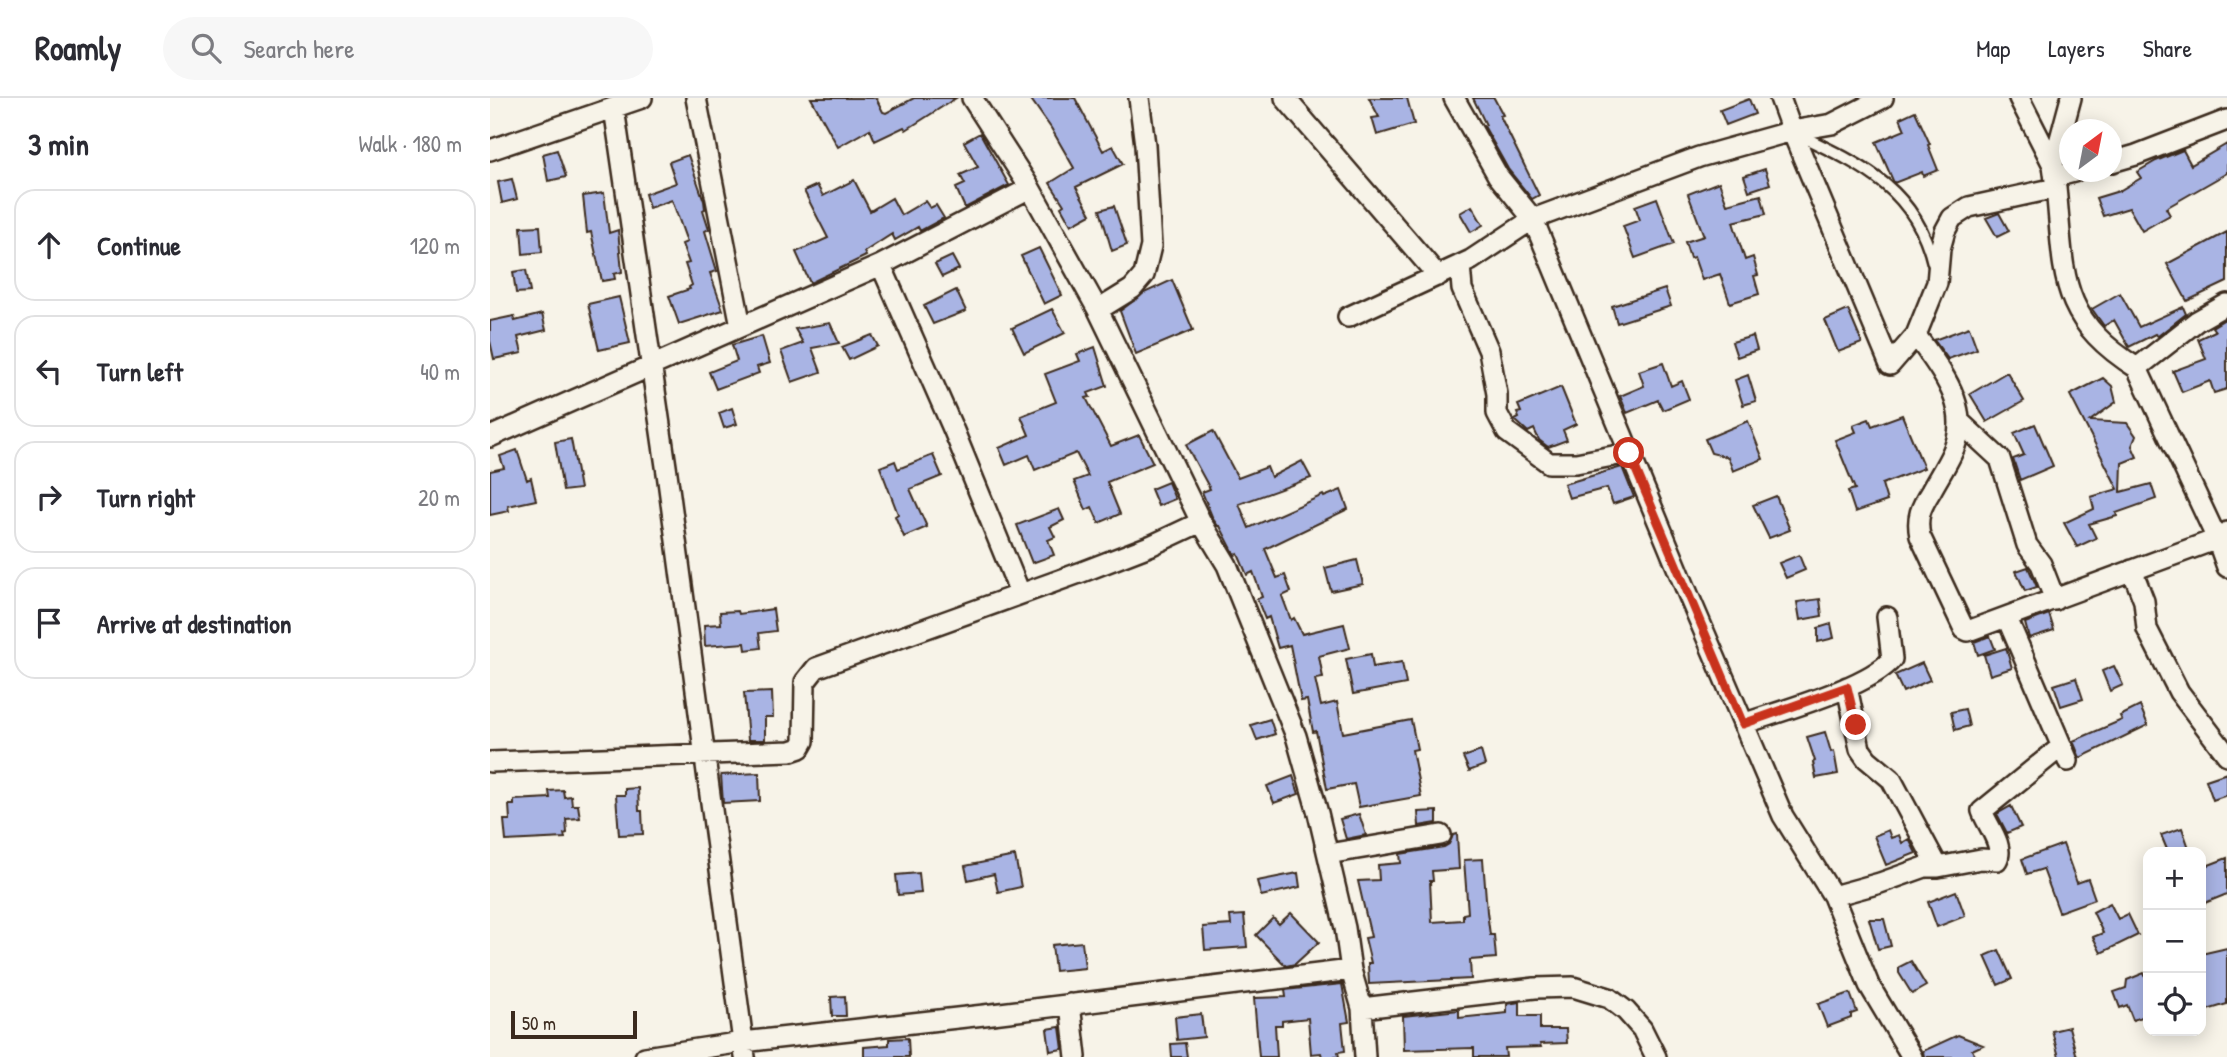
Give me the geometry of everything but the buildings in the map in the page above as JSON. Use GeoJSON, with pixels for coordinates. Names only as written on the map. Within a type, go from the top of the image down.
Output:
{"type":"FeatureCollection","features":[{"type":"Feature","properties":{"kind":"street"},"geometry":{"type":"LineString","coordinates":[[490,150],[642,98]]}},
{"type":"Feature","properties":{"kind":"street"},"geometry":{"type":"LineString","coordinates":[[696,98],[741,326]]}},
{"type":"Feature","properties":{"kind":"street"},"geometry":{"type":"LineString","coordinates":[[972,98],[1030,188],[1098,310],[1201,522],[1227,565],[1296,736],[1345,928],[1351,970],[1362,1008],[1365,1057]]}},
{"type":"Feature","properties":{"kind":"street"},"geometry":{"type":"LineString","coordinates":[[1098,310],[1132,289],[1144,275],[1151,246],[1145,145],[1139,98]]}},
{"type":"Feature","properties":{"kind":"street"},"geometry":{"type":"LineString","coordinates":[[1285,98],[1438,276]]}},
{"type":"Feature","properties":{"kind":"street"},"geometry":{"type":"LineString","coordinates":[[1454,98],[1498,176],[1533,219],[1783,816],[1833,895],[1869,985],[1912,1057]]}},
{"type":"Feature","properties":{"kind":"street"},"geometry":{"type":"LineString","coordinates":[[1780,98],[1890,365],[1916,335],[1937,282],[1940,249],[1945,230],[1952,218],[1969,207],[2059,175]]}},
{"type":"Feature","properties":{"kind":"street"},"geometry":{"type":"LineString","coordinates":[[1348,317],[1460,265],[1533,219],[1699,157],[1792,131],[1832,124],[1883,98]]}},
{"type":"Feature","properties":{"kind":"street"},"geometry":{"type":"LineString","coordinates":[[2019,98],[2054,176],[2066,281],[2074,306],[2094,335],[2137,368],[2222,535],[2227,567]]}},
{"type":"Feature","properties":{"kind":"street"},"geometry":{"type":"LineString","coordinates":[[2054,176],[2071,98]]}},
{"type":"Feature","properties":{"kind":"street"},"geometry":{"type":"LineString","coordinates":[[614,108],[744,1049]]}},
{"type":"Feature","properties":{"kind":"street"},"geometry":{"type":"LineString","coordinates":[[2122,159],[2227,120]]}},
{"type":"Feature","properties":{"kind":"street"},"geometry":{"type":"LineString","coordinates":[[490,437],[881,265],[1030,188]]}},
{"type":"Feature","properties":{"kind":"street"},"geometry":{"type":"LineString","coordinates":[[881,265],[959,443],[1020,593]]}},
{"type":"Feature","properties":{"kind":"street"},"geometry":{"type":"LineString","coordinates":[[1460,265],[1462,289],[1489,351],[1497,394],[1497,413],[1507,432],[1549,463],[1576,463],[1629,453]]}},
{"type":"Feature","properties":{"kind":"street"},"geometry":{"type":"LineString","coordinates":[[2137,368],[2197,321],[2227,304]]}},
{"type":"Feature","properties":{"kind":"street"},"geometry":{"type":"LineString","coordinates":[[1916,335],[1950,385],[1961,416],[1954,451],[1919,511],[1917,523],[1920,536],[1964,629],[1968,631],[2007,618],[2222,535]]}},
{"type":"Feature","properties":{"kind":"street"},"geometry":{"type":"LineString","coordinates":[[1960,422],[2000,459],[2027,545],[2041,564],[2055,600]]}},
{"type":"Feature","properties":{"kind":"street"},"geometry":{"type":"LineString","coordinates":[[490,762],[704,755],[791,751],[800,748],[804,741],[805,682],[816,668],[1152,545],[1201,522]]}},
{"type":"Feature","properties":{"kind":"street"},"geometry":{"type":"LineString","coordinates":[[2132,570],[2144,601],[2147,629],[2179,692],[2225,744]]}},
{"type":"Feature","properties":{"kind":"street"},"geometry":{"type":"LineString","coordinates":[[1743,724],[1847,687],[1885,667],[1892,659],[1887,617]]}},
{"type":"Feature","properties":{"kind":"street"},"geometry":{"type":"LineString","coordinates":[[1833,895],[1880,883],[1925,867],[1981,859],[1997,860],[2000,857],[2000,849],[1982,811],[2065,753],[2007,618]]}},
{"type":"Feature","properties":{"kind":"street"},"geometry":{"type":"LineString","coordinates":[[1847,687],[1860,749],[1867,759],[1891,779],[1938,867]]}},
{"type":"Feature","properties":{"kind":"street"},"geometry":{"type":"LineString","coordinates":[[1328,854],[1441,835]]}},
{"type":"Feature","properties":{"kind":"street"},"geometry":{"type":"LineString","coordinates":[[645,1057],[744,1049],[1070,1004],[1351,970]]}},
{"type":"Feature","properties":{"kind":"street"},"geometry":{"type":"LineString","coordinates":[[1362,1008],[1535,988],[1573,987],[1609,998],[1626,1011],[1642,1029],[1656,1057]]}},
{"type":"Feature","properties":{"kind":"street"},"geometry":{"type":"LineString","coordinates":[[1070,1004],[1076,1057]]}},
{"type":"Feature","properties":{"kind":"lane"},"geometry":{"type":"LineString","coordinates":[[1792,131],[1863,166],[1893,191],[1919,224],[1937,282]]}},
{"type":"Feature","properties":{"kind":"route"},"geometry":{"type":"LineString","coordinates":[[1629,453],[1743,724],[1847,687],[1856,725]]}}]}
